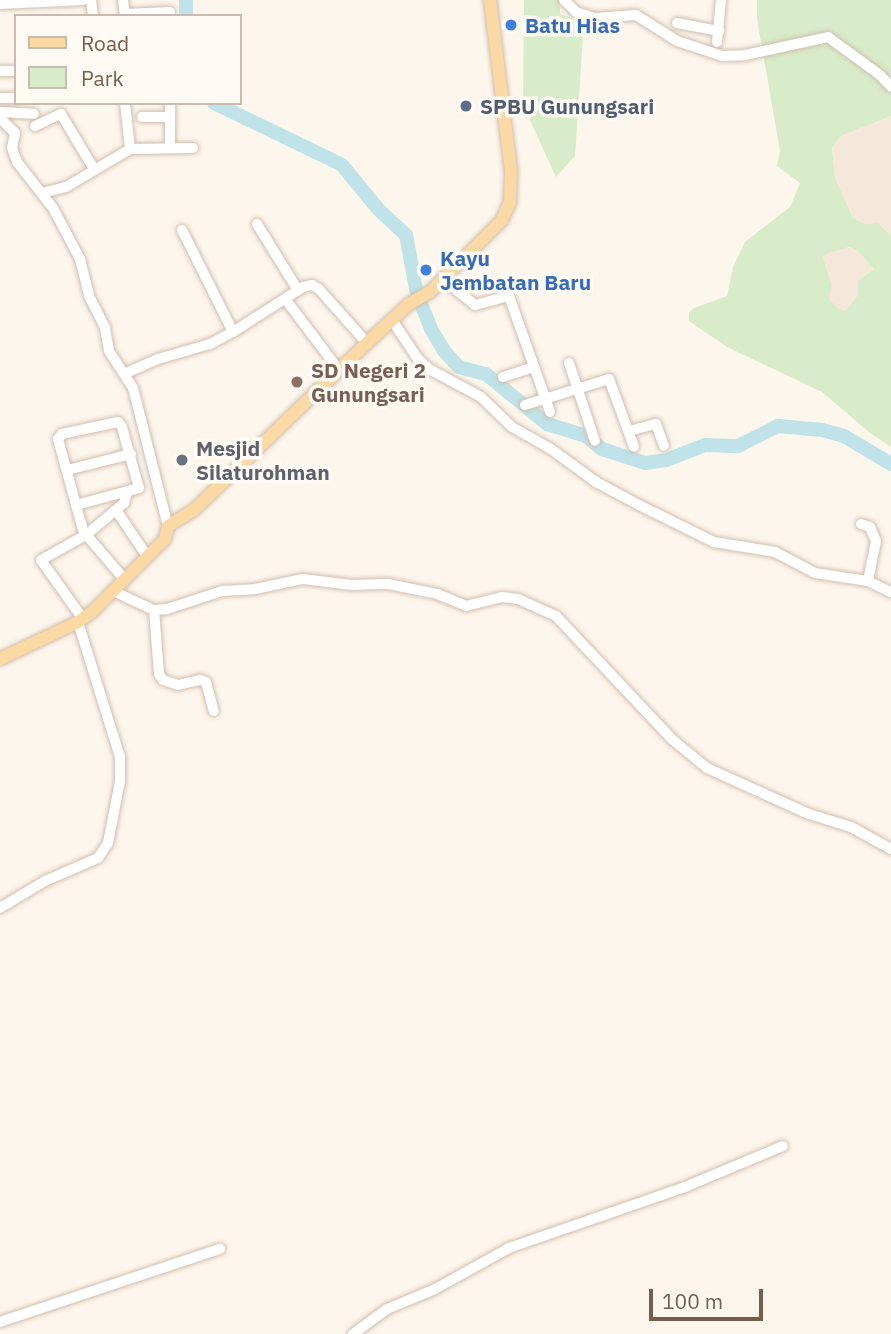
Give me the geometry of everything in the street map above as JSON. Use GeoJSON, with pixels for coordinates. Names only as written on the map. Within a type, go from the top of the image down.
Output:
{"type":"FeatureCollection","features":[{"type":"Feature","properties":{"kind":"main road"},"geometry":{"type":"LineString","coordinates":[[0,659],[81,620],[165,539],[168,526],[194,510],[409,304],[423,299],[502,220],[511,196],[511,171],[490,0]]}},
{"type":"Feature","properties":{"kind":"street"},"geometry":{"type":"LineString","coordinates":[[0,4],[83,0]]}},
{"type":"Feature","properties":{"kind":"street"},"geometry":{"type":"LineString","coordinates":[[564,0],[576,12],[596,18],[636,15],[677,41],[722,56],[745,55],[828,37],[863,61],[891,87]]}},
{"type":"Feature","properties":{"kind":"street"},"geometry":{"type":"LineString","coordinates":[[677,23],[718,36],[721,0]]}},
{"type":"Feature","properties":{"kind":"street"},"geometry":{"type":"LineString","coordinates":[[140,14],[170,12]]}},
{"type":"Feature","properties":{"kind":"street"},"geometry":{"type":"LineString","coordinates":[[125,105],[131,149]]}},
{"type":"Feature","properties":{"kind":"street"},"geometry":{"type":"LineString","coordinates":[[170,105],[170,147]]}},
{"type":"Feature","properties":{"kind":"street"},"geometry":{"type":"LineString","coordinates":[[0,112],[34,114]]}},
{"type":"Feature","properties":{"kind":"street"},"geometry":{"type":"LineString","coordinates":[[35,126],[61,114],[94,169]]}},
{"type":"Feature","properties":{"kind":"street"},"geometry":{"type":"LineString","coordinates":[[142,117],[170,117]]}},
{"type":"Feature","properties":{"kind":"street"},"geometry":{"type":"LineString","coordinates":[[0,118],[16,135],[13,155],[42,192],[80,259],[89,296],[105,328],[109,351],[136,394],[168,526]]}},
{"type":"Feature","properties":{"kind":"street"},"geometry":{"type":"LineString","coordinates":[[42,192],[66,187],[131,149],[193,148]]}},
{"type":"Feature","properties":{"kind":"street"},"geometry":{"type":"LineString","coordinates":[[257,224],[298,290]]}},
{"type":"Feature","properties":{"kind":"street"},"geometry":{"type":"LineString","coordinates":[[182,230],[233,332]]}},
{"type":"Feature","properties":{"kind":"street"},"geometry":{"type":"LineString","coordinates":[[443,279],[475,305],[509,296],[550,412]]}},
{"type":"Feature","properties":{"kind":"street"},"geometry":{"type":"LineString","coordinates":[[124,374],[158,359],[210,344],[309,285],[318,288],[367,343]]}},
{"type":"Feature","properties":{"kind":"street"},"geometry":{"type":"LineString","coordinates":[[285,300],[339,370]]}},
{"type":"Feature","properties":{"kind":"street"},"geometry":{"type":"LineString","coordinates":[[392,320],[418,359],[429,369],[481,397],[512,427],[617,494],[713,542],[775,552],[815,573],[868,581],[891,592]]}},
{"type":"Feature","properties":{"kind":"street"},"geometry":{"type":"LineString","coordinates":[[569,363],[595,441]]}},
{"type":"Feature","properties":{"kind":"street"},"geometry":{"type":"LineString","coordinates":[[503,377],[534,367]]}},
{"type":"Feature","properties":{"kind":"street"},"geometry":{"type":"LineString","coordinates":[[525,405],[604,379],[611,380],[634,447]]}},
{"type":"Feature","properties":{"kind":"street"},"geometry":{"type":"LineString","coordinates":[[76,505],[127,493],[139,487],[122,427],[117,422],[62,434],[58,439],[76,505],[86,535],[125,580]]}},
{"type":"Feature","properties":{"kind":"street"},"geometry":{"type":"LineString","coordinates":[[629,431],[656,424],[664,446]]}},
{"type":"Feature","properties":{"kind":"street"},"geometry":{"type":"LineString","coordinates":[[67,470],[131,454]]}},
{"type":"Feature","properties":{"kind":"street"},"geometry":{"type":"LineString","coordinates":[[0,908],[45,881],[95,860],[107,846],[120,781],[120,757],[81,620],[41,560],[86,535],[125,502],[127,493]]}},
{"type":"Feature","properties":{"kind":"street"},"geometry":{"type":"LineString","coordinates":[[116,510],[147,556]]}},
{"type":"Feature","properties":{"kind":"street"},"geometry":{"type":"LineString","coordinates":[[861,524],[870,527],[876,541],[868,581]]}},
{"type":"Feature","properties":{"kind":"street"},"geometry":{"type":"LineString","coordinates":[[113,590],[154,610],[167,609],[222,591],[255,589],[295,579],[322,579],[352,585],[388,584],[437,594],[466,606],[502,597],[518,599],[556,616],[673,740],[707,768],[809,814],[851,827],[891,849]]}},
{"type":"Feature","properties":{"kind":"street"},"geometry":{"type":"LineString","coordinates":[[154,610],[159,674],[163,680],[178,685],[200,680],[206,682],[214,710]]}},
{"type":"Feature","properties":{"kind":"street"},"geometry":{"type":"LineString","coordinates":[[353,1334],[387,1310],[435,1289],[509,1248],[685,1187],[783,1146]]}},
{"type":"Feature","properties":{"kind":"street"},"geometry":{"type":"LineString","coordinates":[[0,1322],[219,1249]]}},
{"type":"Feature","properties":{"kind":"shaded area"},"geometry":{"type":"Polygon","coordinates":[[[891,116],[891,236],[878,223],[865,224],[853,218],[835,177],[832,147],[841,136],[891,116]]]}},
{"type":"Feature","properties":{"kind":"shaded area"},"geometry":{"type":"Polygon","coordinates":[[[848,247],[858,251],[874,269],[858,281],[858,295],[846,310],[839,309],[829,299],[832,285],[823,257],[828,252],[848,247]]]}},
{"type":"Feature","properties":{"kind":"green space"},"geometry":{"type":"Polygon","coordinates":[[[524,0],[560,0],[560,14],[584,22],[575,156],[556,177],[523,105],[524,0]]]}},
{"type":"Feature","properties":{"kind":"green space"},"geometry":{"type":"Polygon","coordinates":[[[757,0],[891,0],[891,116],[841,136],[832,147],[835,177],[853,218],[865,224],[878,223],[891,236],[891,447],[870,433],[822,392],[727,347],[689,321],[689,313],[694,308],[727,296],[733,267],[745,242],[790,207],[800,183],[777,166],[780,151],[757,19],[757,0]],[[849,247],[823,257],[832,285],[829,299],[839,309],[846,310],[858,295],[858,281],[874,269],[858,251],[849,247]]]}},
{"type":"Feature","properties":{"kind":"waterway"},"geometry":{"type":"LineString","coordinates":[[186,0],[186,14]]}},
{"type":"Feature","properties":{"kind":"waterway"},"geometry":{"type":"LineString","coordinates":[[218,105],[342,165],[379,210],[406,235],[417,294],[431,329],[444,351],[459,367],[486,374],[547,424],[586,436],[602,449],[645,463],[666,460],[705,445],[738,446],[778,426],[822,430],[844,436],[891,464]]}},
{"type":"Feature","properties":{"kind":"place","name":"Batu Hias"},"geometry":{"type":"Point","coordinates":[511,25]}},
{"type":"Feature","properties":{"kind":"place","name":"SPBU Gunungsari"},"geometry":{"type":"Point","coordinates":[466,106]}},
{"type":"Feature","properties":{"kind":"place","name":"Kayu Jembatan Baru"},"geometry":{"type":"Point","coordinates":[426,270]}},
{"type":"Feature","properties":{"kind":"place","name":"SD Negeri 2 Gunungsari"},"geometry":{"type":"Point","coordinates":[297,382]}},
{"type":"Feature","properties":{"kind":"place","name":"Mesjid Silaturohman"},"geometry":{"type":"Point","coordinates":[182,460]}}]}
